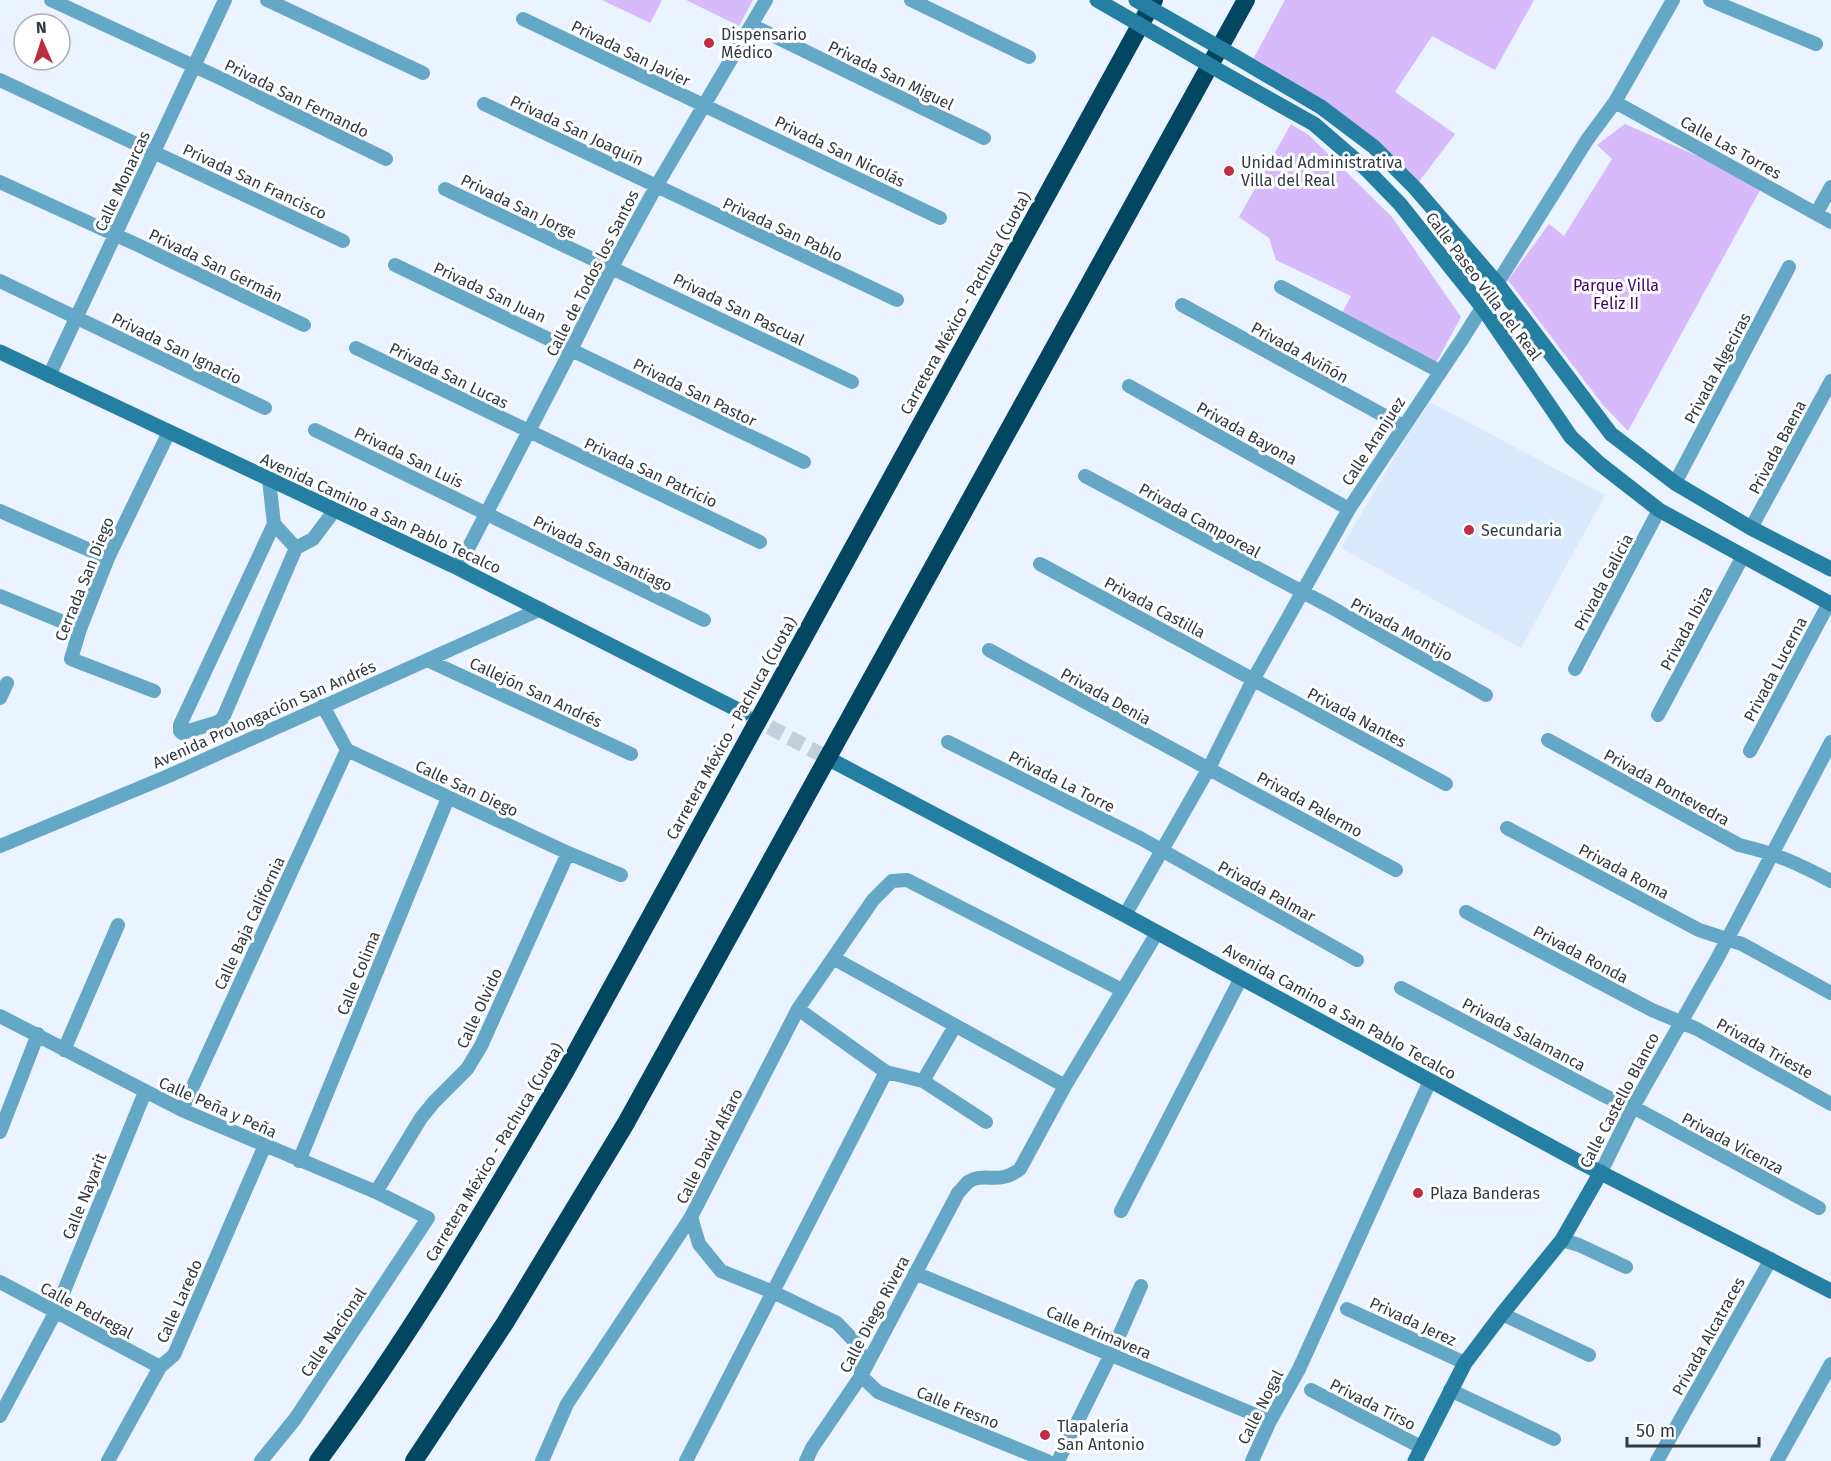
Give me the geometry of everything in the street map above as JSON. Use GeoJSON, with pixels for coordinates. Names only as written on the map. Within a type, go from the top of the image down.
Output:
{"type":"FeatureCollection","features":[{"type":"Feature","properties":{"kind":"highway","name":"Carretera México - Pachuca (Cuota)"},"geometry":{"type":"LineString","coordinates":[[318,1461],[399,1347],[463,1246],[565,1072],[1154,0]]}},
{"type":"Feature","properties":{"kind":"highway"},"geometry":{"type":"LineString","coordinates":[[414,1461],[517,1305],[626,1124],[1246,0]]}},
{"type":"Feature","properties":{"kind":"street","name":"Privada San Fernando"},"geometry":{"type":"LineString","coordinates":[[51,0],[386,159]]}},
{"type":"Feature","properties":{"kind":"street","name":"Calle Monarcas"},"geometry":{"type":"LineString","coordinates":[[49,376],[225,0]]}},
{"type":"Feature","properties":{"kind":"street"},"geometry":{"type":"LineString","coordinates":[[267,0],[423,73]]}},
{"type":"Feature","properties":{"kind":"street","name":"Calle de Todos los Santos"},"geometry":{"type":"LineString","coordinates":[[458,568],[488,514],[527,432],[612,267],[657,185],[766,0]]}},
{"type":"Feature","properties":{"kind":"street"},"geometry":{"type":"LineString","coordinates":[[911,0],[1029,57]]}},
{"type":"Feature","properties":{"kind":"street","name":"Calle Paseo Villa del Real"},"geometry":{"type":"LineString","coordinates":[[1097,0],[1314,124],[1366,169],[1400,204],[1482,307],[1571,437],[1600,464],[1659,510],[1830,604]]}},
{"type":"Feature","properties":{"kind":"street","name":"Calle Paseo Villa del Real"},"geometry":{"type":"LineString","coordinates":[[1136,0],[1321,107],[1374,147],[1414,188],[1497,283],[1611,434],[1675,483],[1751,528],[1831,569]]}},
{"type":"Feature","properties":{"kind":"street","name":"Calle Aranjuez"},"geometry":{"type":"LineString","coordinates":[[1125,915],[1209,768],[1300,592],[1348,509],[1482,307],[1587,140],[1615,102],[1673,0]]}},
{"type":"Feature","properties":{"kind":"street"},"geometry":{"type":"LineString","coordinates":[[1710,0],[1816,44]]}},
{"type":"Feature","properties":{"kind":"street","name":"Privada San Javier"},"geometry":{"type":"LineString","coordinates":[[523,19],[725,115]]}},
{"type":"Feature","properties":{"kind":"street","name":"Privada San Miguel"},"geometry":{"type":"LineString","coordinates":[[751,25],[984,138]]}},
{"type":"Feature","properties":{"kind":"street","name":"Privada San Francisco"},"geometry":{"type":"LineString","coordinates":[[0,80],[343,241]]}},
{"type":"Feature","properties":{"kind":"street","name":"Calle Las Torres"},"geometry":{"type":"LineString","coordinates":[[1615,102],[1831,222]]}},
{"type":"Feature","properties":{"kind":"street","name":"Privada San Joaquín"},"geometry":{"type":"LineString","coordinates":[[484,104],[657,185]]}},
{"type":"Feature","properties":{"kind":"street","name":"Privada San Nicolás"},"geometry":{"type":"LineString","coordinates":[[725,115],[940,218]]}},
{"type":"Feature","properties":{"kind":"street","name":"Privada San Germán"},"geometry":{"type":"LineString","coordinates":[[0,182],[303,325]]}},
{"type":"Feature","properties":{"kind":"street","name":"Privada San Pablo"},"geometry":{"type":"LineString","coordinates":[[657,185],[897,300]]}},
{"type":"Feature","properties":{"kind":"street"},"geometry":{"type":"LineString","coordinates":[[1816,214],[1831,187]]}},
{"type":"Feature","properties":{"kind":"street","name":"Privada San Jorge"},"geometry":{"type":"LineString","coordinates":[[445,189],[612,267]]}},
{"type":"Feature","properties":{"kind":"street","name":"Privada San Juan"},"geometry":{"type":"LineString","coordinates":[[395,265],[571,350]]}},
{"type":"Feature","properties":{"kind":"street","name":"Privada San Pascual"},"geometry":{"type":"LineString","coordinates":[[612,267],[852,382]]}},
{"type":"Feature","properties":{"kind":"street","name":"Privada Algeciras"},"geometry":{"type":"LineString","coordinates":[[1675,483],[1789,267]]}},
{"type":"Feature","properties":{"kind":"street","name":"Privada San Ignacio"},"geometry":{"type":"LineString","coordinates":[[0,281],[265,408]]}},
{"type":"Feature","properties":{"kind":"street"},"geometry":{"type":"LineString","coordinates":[[1281,287],[1439,371]]}},
{"type":"Feature","properties":{"kind":"street","name":"Privada Aviñón"},"geometry":{"type":"LineString","coordinates":[[1182,305],[1403,426]]}},
{"type":"Feature","properties":{"kind":"street","name":"Privada San Lucas"},"geometry":{"type":"LineString","coordinates":[[356,348],[527,432]]}},
{"type":"Feature","properties":{"kind":"street","name":"Privada San Pastor"},"geometry":{"type":"LineString","coordinates":[[571,350],[804,462]]}},
{"type":"Feature","properties":{"kind":"street","name":"Avenida Camino a San Pablo Tecalco"},"geometry":{"type":"LineString","coordinates":[[0,352],[458,568],[744,713]]}},
{"type":"Feature","properties":{"kind":"street","name":"Privada Baena"},"geometry":{"type":"LineString","coordinates":[[1751,528],[1831,381]]}},
{"type":"Feature","properties":{"kind":"street","name":"Privada Bayona"},"geometry":{"type":"LineString","coordinates":[[1130,386],[1348,509]]}},
{"type":"Feature","properties":{"kind":"street","name":"Privada San Luis"},"geometry":{"type":"LineString","coordinates":[[315,430],[488,514]]}},
{"type":"Feature","properties":{"kind":"street","name":"Cerrada San Diego"},"geometry":{"type":"LineString","coordinates":[[154,691],[71,659],[80,629],[108,558],[169,432]]}},
{"type":"Feature","properties":{"kind":"street","name":"Privada San Patricio"},"geometry":{"type":"LineString","coordinates":[[527,432],[760,542]]}},
{"type":"Feature","properties":{"kind":"street","name":"Privada Camporeal"},"geometry":{"type":"LineString","coordinates":[[1085,476],[1300,592]]}},
{"type":"Feature","properties":{"kind":"street"},"geometry":{"type":"LineString","coordinates":[[269,480],[274,524],[180,725],[180,731],[185,733],[224,718],[296,548],[313,539],[334,510]]}},
{"type":"Feature","properties":{"kind":"street","name":"Privada Galicia"},"geometry":{"type":"LineString","coordinates":[[1575,669],[1659,510]]}},
{"type":"Feature","properties":{"kind":"street"},"geometry":{"type":"LineString","coordinates":[[0,511],[108,558]]}},
{"type":"Feature","properties":{"kind":"street","name":"Privada San Santiago"},"geometry":{"type":"LineString","coordinates":[[488,514],[704,620]]}},
{"type":"Feature","properties":{"kind":"street"},"geometry":{"type":"LineString","coordinates":[[274,524],[296,548]]}},
{"type":"Feature","properties":{"kind":"street","name":"Privada Ibiza"},"geometry":{"type":"LineString","coordinates":[[1658,715],[1743,556]]}},
{"type":"Feature","properties":{"kind":"street","name":"Privada Castilla"},"geometry":{"type":"LineString","coordinates":[[1040,564],[1253,680]]}},
{"type":"Feature","properties":{"kind":"street","name":"Privada Montijo"},"geometry":{"type":"LineString","coordinates":[[1300,592],[1486,695]]}},
{"type":"Feature","properties":{"kind":"street"},"geometry":{"type":"LineString","coordinates":[[0,596],[80,629]]}},
{"type":"Feature","properties":{"kind":"street","name":"Privada Lucerna"},"geometry":{"type":"LineString","coordinates":[[1750,752],[1830,604]]}},
{"type":"Feature","properties":{"kind":"street","name":"Avenida Prolongación San Andrés"},"geometry":{"type":"LineString","coordinates":[[0,846],[166,777],[540,609]]}},
{"type":"Feature","properties":{"kind":"street","name":"Privada Denia"},"geometry":{"type":"LineString","coordinates":[[989,650],[1178,754],[1209,768]]}},
{"type":"Feature","properties":{"kind":"street","name":"Callejón San Andrés"},"geometry":{"type":"LineString","coordinates":[[427,660],[632,754]]}},
{"type":"Feature","properties":{"kind":"street","name":"Privada Nantes"},"geometry":{"type":"LineString","coordinates":[[1253,680],[1446,784]]}},
{"type":"Feature","properties":{"kind":"street"},"geometry":{"type":"LineString","coordinates":[[0,698],[7,683]]}},
{"type":"Feature","properties":{"kind":"street"},"geometry":{"type":"LineString","coordinates":[[323,706],[347,750]]}},
{"type":"Feature","properties":{"kind":"street","name":"Privada Pontevedra"},"geometry":{"type":"LineString","coordinates":[[1548,740],[1739,845],[1773,853],[1831,881]]}},
{"type":"Feature","properties":{"kind":"street","name":"Privada La Torre"},"geometry":{"type":"LineString","coordinates":[[948,742],[1161,850]]}},
{"type":"Feature","properties":{"kind":"street","name":"Calle Castello Blanco"},"geometry":{"type":"LineString","coordinates":[[1418,1454],[1465,1363],[1562,1240],[1601,1172],[1633,1107],[1727,940],[1831,742]]}},
{"type":"Feature","properties":{"kind":"street","name":"Calle San Diego"},"geometry":{"type":"LineString","coordinates":[[347,750],[568,853],[621,874]]}},
{"type":"Feature","properties":{"kind":"street","name":"Calle Baja California"},"geometry":{"type":"LineString","coordinates":[[182,1110],[347,750]]}},
{"type":"Feature","properties":{"kind":"street","name":"Avenida Camino a San Pablo Tecalco"},"geometry":{"type":"LineString","coordinates":[[833,761],[1125,915],[1601,1172],[1831,1291]]}},
{"type":"Feature","properties":{"kind":"street","name":"Privada Palermo"},"geometry":{"type":"LineString","coordinates":[[1209,768],[1396,870]]}},
{"type":"Feature","properties":{"kind":"street","name":"Calle Colima"},"geometry":{"type":"LineString","coordinates":[[299,1161],[448,798]]}},
{"type":"Feature","properties":{"kind":"street","name":"Privada Roma"},"geometry":{"type":"LineString","coordinates":[[1507,828],[1699,930],[1742,944],[1831,993]]}},
{"type":"Feature","properties":{"kind":"street","name":"Privada Palmar"},"geometry":{"type":"LineString","coordinates":[[1161,850],[1357,960]]}},
{"type":"Feature","properties":{"kind":"street","name":"Calle Olvido"},"geometry":{"type":"LineString","coordinates":[[376,1192],[421,1118],[467,1069],[481,1046],[568,853]]}},
{"type":"Feature","properties":{"kind":"street","name":"Calle David Alfaro"},"geometry":{"type":"LineString","coordinates":[[542,1461],[567,1404],[691,1217],[798,1009],[873,900],[892,881],[907,880],[1122,990]]}},
{"type":"Feature","properties":{"kind":"street","name":"Privada Ronda"},"geometry":{"type":"LineString","coordinates":[[1466,912],[1652,1010],[1682,1023]]}},
{"type":"Feature","properties":{"kind":"street"},"geometry":{"type":"LineString","coordinates":[[64,1050],[118,925]]}},
{"type":"Feature","properties":{"kind":"street"},"geometry":{"type":"LineString","coordinates":[[833,958],[1065,1086],[1157,933]]}},
{"type":"Feature","properties":{"kind":"street"},"geometry":{"type":"LineString","coordinates":[[1121,1211],[1241,978]]}},
{"type":"Feature","properties":{"kind":"street","name":"Privada Salamanca"},"geometry":{"type":"LineString","coordinates":[[1401,987],[1606,1097],[1633,1107]]}},
{"type":"Feature","properties":{"kind":"street"},"geometry":{"type":"LineString","coordinates":[[798,1009],[886,1072],[922,1081],[986,1122]]}},
{"type":"Feature","properties":{"kind":"street","name":"Calle Peña y Peña"},"geometry":{"type":"LineString","coordinates":[[0,1016],[182,1110],[376,1192],[428,1218]]}},
{"type":"Feature","properties":{"kind":"street","name":"Privada Trieste"},"geometry":{"type":"LineString","coordinates":[[1682,1023],[1831,1104]]}},
{"type":"Feature","properties":{"kind":"street"},"geometry":{"type":"LineString","coordinates":[[922,1081],[955,1026]]}},
{"type":"Feature","properties":{"kind":"street"},"geometry":{"type":"LineString","coordinates":[[0,1132],[38,1034]]}},
{"type":"Feature","properties":{"kind":"street"},"geometry":{"type":"LineString","coordinates":[[688,1456],[886,1072]]}},
{"type":"Feature","properties":{"kind":"street","name":"Calle Nogal"},"geometry":{"type":"LineString","coordinates":[[1252,1461],[1270,1421],[1299,1369],[1430,1081]]}},
{"type":"Feature","properties":{"kind":"street","name":"Calle Diego Rivera"},"geometry":{"type":"LineString","coordinates":[[806,1461],[812,1448],[861,1376],[958,1193],[969,1181],[983,1177],[997,1179],[1011,1177],[1020,1169],[1065,1086]]}},
{"type":"Feature","properties":{"kind":"street","name":"Calle Nayarit"},"geometry":{"type":"LineString","coordinates":[[0,1416],[55,1313],[145,1092]]}},
{"type":"Feature","properties":{"kind":"street","name":"Privada Vicenza"},"geometry":{"type":"LineString","coordinates":[[1633,1107],[1819,1208]]}},
{"type":"Feature","properties":{"kind":"street","name":"Calle Laredo"},"geometry":{"type":"LineString","coordinates":[[108,1461],[160,1367],[174,1355],[265,1145]]}},
{"type":"Feature","properties":{"kind":"street"},"geometry":{"type":"LineString","coordinates":[[691,1217],[699,1244],[721,1271],[837,1323],[859,1346],[861,1376]]}},
{"type":"Feature","properties":{"kind":"street","name":"Calle Nacional"},"geometry":{"type":"LineString","coordinates":[[261,1461],[294,1419],[428,1218]]}},
{"type":"Feature","properties":{"kind":"street"},"geometry":{"type":"LineString","coordinates":[[1562,1240],[1579,1245],[1626,1267]]}},
{"type":"Feature","properties":{"kind":"street","name":"Privada Alcatraces"},"geometry":{"type":"LineString","coordinates":[[1657,1461],[1771,1259]]}},
{"type":"Feature","properties":{"kind":"street","name":"Calle Primavera"},"geometry":{"type":"LineString","coordinates":[[915,1273],[1270,1421]]}},
{"type":"Feature","properties":{"kind":"street","name":"Calle Pedregal"},"geometry":{"type":"LineString","coordinates":[[0,1282],[160,1367]]}},
{"type":"Feature","properties":{"kind":"street"},"geometry":{"type":"LineString","coordinates":[[1058,1461],[1142,1286]]}},
{"type":"Feature","properties":{"kind":"street","name":"Privada Jerez"},"geometry":{"type":"LineString","coordinates":[[1347,1309],[1465,1363]]}},
{"type":"Feature","properties":{"kind":"street"},"geometry":{"type":"LineString","coordinates":[[1502,1314],[1589,1355]]}},
{"type":"Feature","properties":{"kind":"street"},"geometry":{"type":"LineString","coordinates":[[1777,1461],[1831,1364]]}},
{"type":"Feature","properties":{"kind":"street","name":"Calle Fresno"},"geometry":{"type":"LineString","coordinates":[[861,1376],[878,1392],[1047,1461]]}},
{"type":"Feature","properties":{"kind":"street","name":"Privada Tirso"},"geometry":{"type":"LineString","coordinates":[[1311,1389],[1418,1454]]}},
{"type":"Feature","properties":{"kind":"street"},"geometry":{"type":"LineString","coordinates":[[1450,1390],[1554,1439]]}},
{"type":"Feature","properties":{"kind":"shaded area","name":"Secundaria"},"geometry":{"type":"Polygon","coordinates":[[[1430,402],[1605,495],[1521,648],[1341,548],[1410,431],[1430,402]]]}},
{"type":"Feature","properties":{"kind":"green space"},"geometry":{"type":"Polygon","coordinates":[[[602,0],[662,0],[650,23],[602,0]]]}},
{"type":"Feature","properties":{"kind":"green space"},"geometry":{"type":"Polygon","coordinates":[[[686,0],[753,0],[739,26],[686,0]]]}},
{"type":"Feature","properties":{"kind":"green space"},"geometry":{"type":"Polygon","coordinates":[[[1285,0],[1534,0],[1495,70],[1432,36],[1395,92],[1455,134],[1415,187],[1374,147],[1250,65],[1285,0]]]}},
{"type":"Feature","properties":{"kind":"green space"},"geometry":{"type":"Polygon","coordinates":[[[1291,124],[1310,136],[1392,217],[1461,317],[1432,370],[1341,315],[1351,296],[1276,260],[1269,238],[1239,217],[1291,124]]]}},
{"type":"Feature","properties":{"kind":"green space","name":"Parque Villa Feliz II"},"geometry":{"type":"Polygon","coordinates":[[[1625,124],[1763,185],[1628,431],[1603,405],[1508,280],[1549,224],[1564,236],[1612,159],[1597,145],[1625,124]]]}},
{"type":"Feature","properties":{"kind":"tunnel"},"geometry":{"type":"LineString","coordinates":[[749,716],[833,761]]}},
{"type":"Feature","properties":{"kind":"place","name":"Dispensario Médico"},"geometry":{"type":"Point","coordinates":[709,43]}},
{"type":"Feature","properties":{"kind":"place","name":"Unidad Administrativa Villa del Real"},"geometry":{"type":"Point","coordinates":[1229,171]}},
{"type":"Feature","properties":{"kind":"place","name":"Secundaria"},"geometry":{"type":"Point","coordinates":[1469,530]}},
{"type":"Feature","properties":{"kind":"place","name":"Plaza Banderas"},"geometry":{"type":"Point","coordinates":[1418,1193]}},
{"type":"Feature","properties":{"kind":"place","name":"Tlapalería San Antonio"},"geometry":{"type":"Point","coordinates":[1045,1435]}}]}
